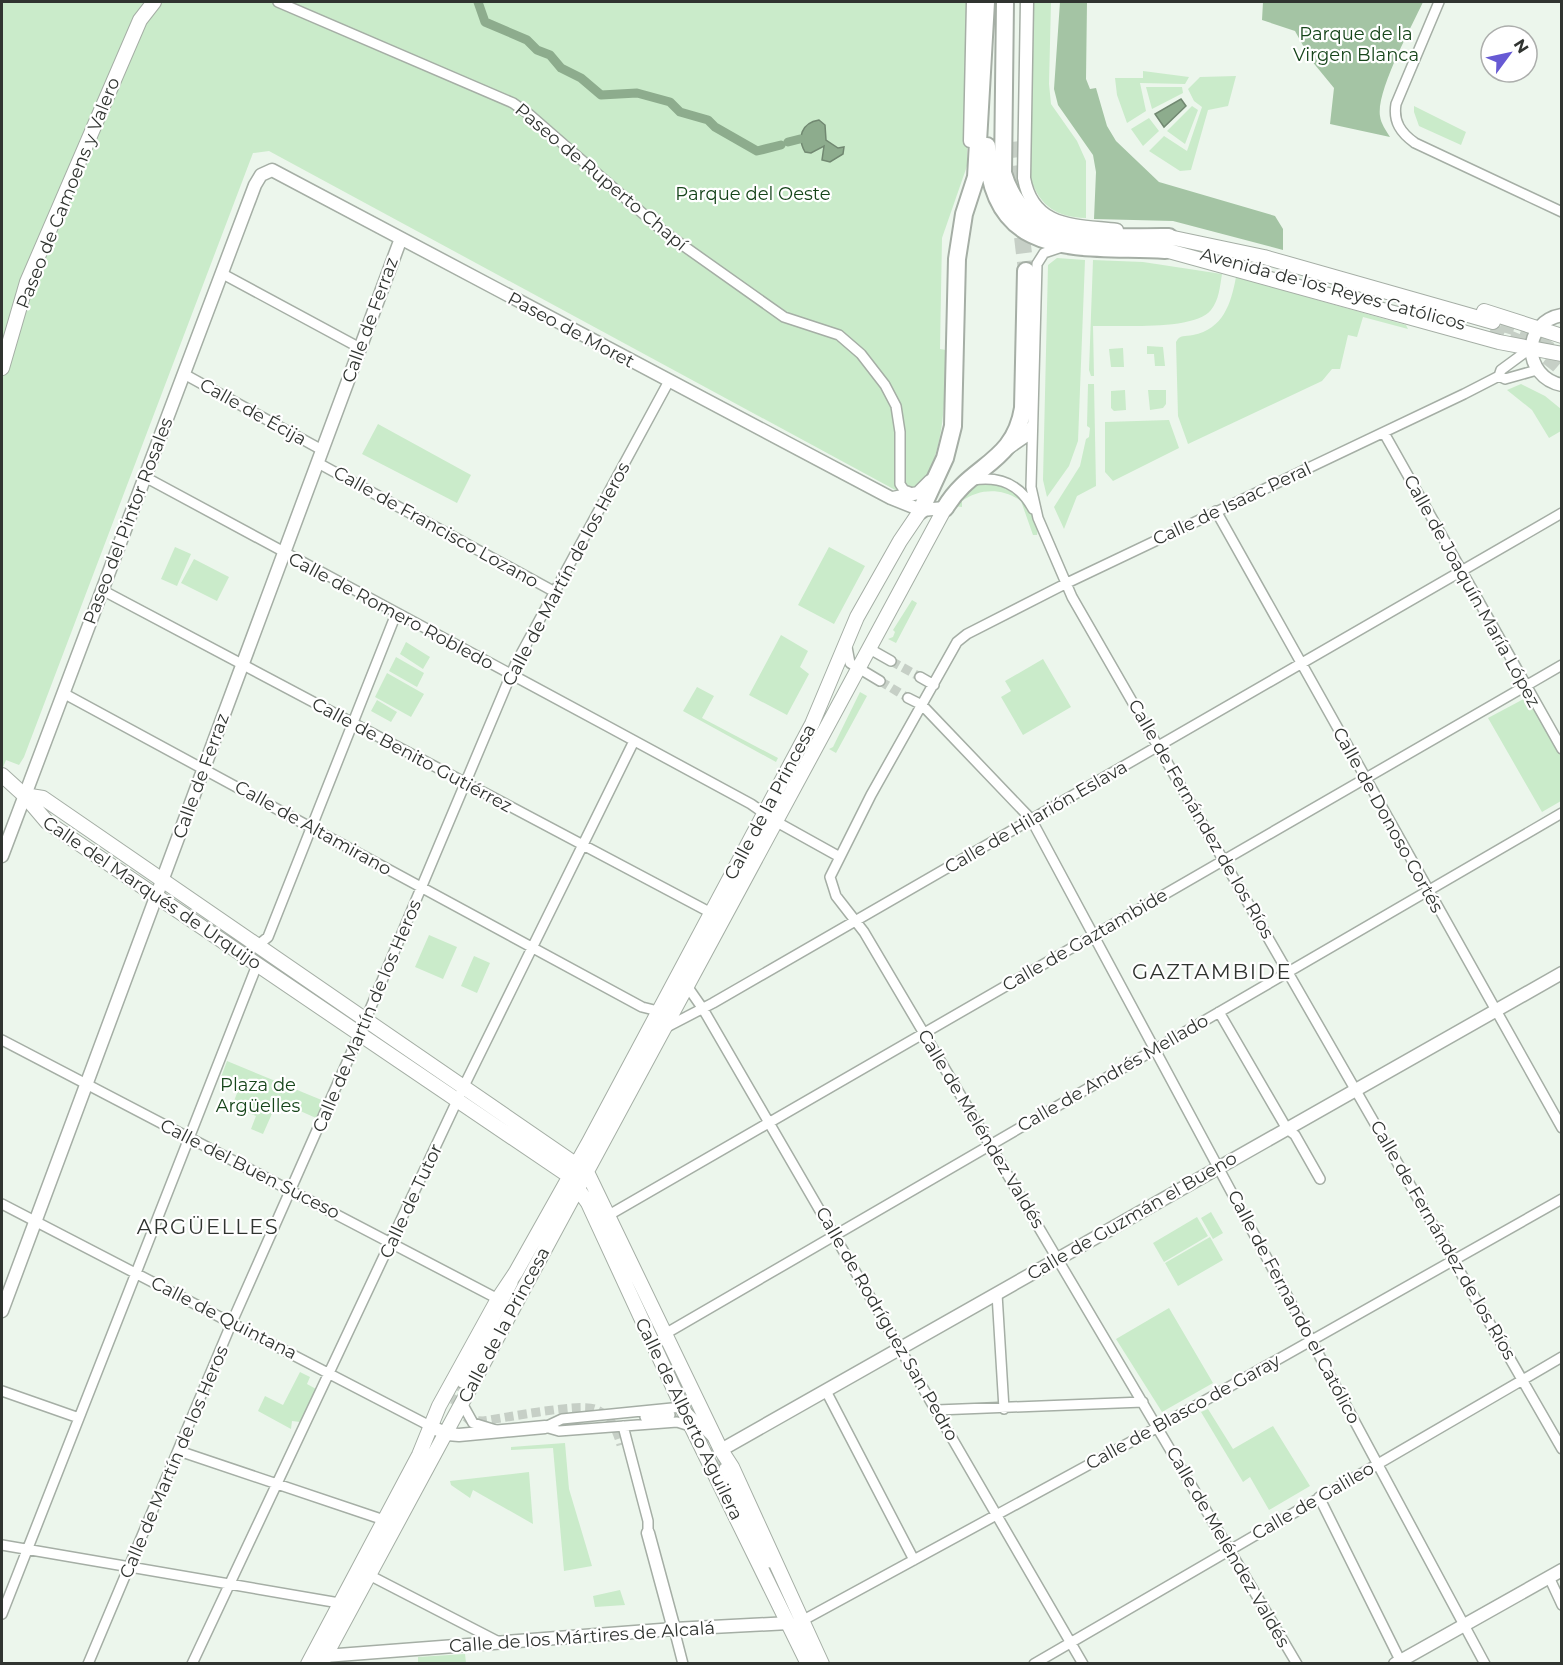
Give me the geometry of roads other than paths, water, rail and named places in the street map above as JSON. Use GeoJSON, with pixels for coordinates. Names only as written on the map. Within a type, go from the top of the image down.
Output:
{"type":"FeatureCollection","features":[{"type":"Feature","properties":{"kind":"highway"},"geometry":{"type":"LineString","coordinates":[[918,502],[939,472],[953,426],[957,259],[964,214],[976,177],[986,2]]}},
{"type":"Feature","properties":{"kind":"highway","name":"Avenida de los Reyes Católicos"},"geometry":{"type":"LineString","coordinates":[[992,2],[987,139],[990,180],[997,200],[1020,227],[1042,240],[1065,247],[1167,243]]}},
{"type":"Feature","properties":{"kind":"highway","name":"Avenida de los Reyes Católicos"},"geometry":{"type":"LineString","coordinates":[[1005,2],[1003,173],[1011,195],[1029,217],[1056,231],[1167,243]]}},
{"type":"Feature","properties":{"kind":"highway"},"geometry":{"type":"LineString","coordinates":[[1011,142],[1016,2]]}},
{"type":"Feature","properties":{"kind":"highway"},"geometry":{"type":"LineString","coordinates":[[1005,450],[1019,429],[1023,408],[1026,272]]}},
{"type":"Feature","properties":{"kind":"highway","name":"Calle de la Princesa"},"geometry":{"type":"LineString","coordinates":[[945,508],[965,481],[1005,450]]}},
{"type":"Feature","properties":{"kind":"main road"},"geometry":{"type":"LineString","coordinates":[[140,20],[142,2]]}},
{"type":"Feature","properties":{"kind":"main road"},"geometry":{"type":"LineString","coordinates":[[140,20],[154,2]]}},
{"type":"Feature","properties":{"kind":"main road"},"geometry":{"type":"LineString","coordinates":[[964,214],[970,154],[973,2]]}},
{"type":"Feature","properties":{"kind":"main road"},"geometry":{"type":"LineString","coordinates":[[1027,2],[1024,178],[1033,202],[1043,214],[1062,223],[1167,243],[1495,341],[1562,354]]}},
{"type":"Feature","properties":{"kind":"main road","name":"Paseo de Camoens y Valero"},"geometry":{"type":"LineString","coordinates":[[2,368],[27,282],[140,20]]}},
{"type":"Feature","properties":{"kind":"main road","name":"Paseo de Moret"},"geometry":{"type":"LineString","coordinates":[[255,185],[261,175],[272,170],[400,241],[891,498],[918,502]]}},
{"type":"Feature","properties":{"kind":"main road","name":"Paseo del Pintor Rosales"},"geometry":{"type":"LineString","coordinates":[[2,856],[255,185]]}},
{"type":"Feature","properties":{"kind":"main road","name":"Calle de Ferraz"},"geometry":{"type":"LineString","coordinates":[[2,1311],[400,241]]}},
{"type":"Feature","properties":{"kind":"main road","name":"Avenida de los Reyes Católicos"},"geometry":{"type":"LineString","coordinates":[[1167,243],[1264,257],[1491,326],[1244,262],[1167,243]]}},
{"type":"Feature","properties":{"kind":"main road"},"geometry":{"type":"LineString","coordinates":[[1264,257],[1290,258],[1507,317],[1562,336]]}},
{"type":"Feature","properties":{"kind":"main road"},"geometry":{"type":"LineString","coordinates":[[1562,315],[1549,319],[1538,328],[1531,348],[1537,370],[1549,381],[1562,385]]}},
{"type":"Feature","properties":{"kind":"main road"},"geometry":{"type":"LineString","coordinates":[[918,502],[945,508]]}},
{"type":"Feature","properties":{"kind":"main road","name":"Calle de la Princesa"},"geometry":{"type":"LineString","coordinates":[[769,817],[815,718],[857,617],[900,541],[918,502]]}},
{"type":"Feature","properties":{"kind":"main road","name":"Calle de la Princesa"},"geometry":{"type":"LineString","coordinates":[[308,1664],[498,1299],[573,1182],[665,1028],[681,984],[716,915],[769,817],[857,668],[945,508]]}},
{"type":"Feature","properties":{"kind":"main road"},"geometry":{"type":"LineString","coordinates":[[2,775],[24,795]]}},
{"type":"Feature","properties":{"kind":"main road","name":"Calle del Marqués de Urquijo"},"geometry":{"type":"LineString","coordinates":[[24,795],[43,798],[582,1167]]}},
{"type":"Feature","properties":{"kind":"main road","name":"Calle del Marqués de Urquijo"},"geometry":{"type":"LineString","coordinates":[[24,795],[47,822],[459,1100],[573,1182]]}},
{"type":"Feature","properties":{"kind":"main road","name":"Calle de Guzmán el Bueno"},"geometry":{"type":"LineString","coordinates":[[721,1450],[1562,973]]}},
{"type":"Feature","properties":{"kind":"main road","name":"Calle de la Princesa"},"geometry":{"type":"LineString","coordinates":[[582,1167],[658,1011],[681,984]]}},
{"type":"Feature","properties":{"kind":"main road","name":"Calle de Alberto Aguilera"},"geometry":{"type":"LineString","coordinates":[[582,1167],[609,1215],[664,1334],[721,1450],[729,1461],[784,1576],[808,1664]]}},
{"type":"Feature","properties":{"kind":"main road","name":"Calle de la Princesa"},"geometry":{"type":"LineString","coordinates":[[323,1660],[463,1405],[573,1182]]}},
{"type":"Feature","properties":{"kind":"main road","name":"Calle de Alberto Aguilera"},"geometry":{"type":"LineString","coordinates":[[573,1182],[590,1207],[691,1426],[718,1468],[796,1623],[822,1664]]}},
{"type":"Feature","properties":{"kind":"main road","name":"Calle de Quintana"},"geometry":{"type":"LineString","coordinates":[[430,1426],[447,1434]]}},
{"type":"Feature","properties":{"kind":"main road"},"geometry":{"type":"LineString","coordinates":[[447,1434],[545,1427]]}},
{"type":"Feature","properties":{"kind":"main road"},"geometry":{"type":"LineString","coordinates":[[648,1533],[674,1629]]}},
{"type":"Feature","properties":{"kind":"main road"},"geometry":{"type":"LineString","coordinates":[[1397,1662],[1562,1570]]}},
{"type":"Feature","properties":{"kind":"main road","name":"Calle de los Mártires de Alcalá"},"geometry":{"type":"LineString","coordinates":[[323,1660],[674,1629],[796,1623]]}},
{"type":"Feature","properties":{"kind":"street","name":"Paseo de Ruperto Chapí"},"geometry":{"type":"LineString","coordinates":[[278,2],[513,103],[530,115],[664,232],[784,317],[845,339],[866,360],[892,397],[900,426],[900,484],[918,502]]}},
{"type":"Feature","properties":{"kind":"street"},"geometry":{"type":"LineString","coordinates":[[1439,2],[1414,57],[1395,112],[1400,129],[1407,137],[1562,212]]}},
{"type":"Feature","properties":{"kind":"street","name":"Calle de Fernández de los Ríos"},"geometry":{"type":"LineString","coordinates":[[1065,247],[1047,251],[1037,264],[1031,487],[1038,518],[1072,597],[1562,1449]]}},
{"type":"Feature","properties":{"kind":"street"},"geometry":{"type":"LineString","coordinates":[[221,273],[360,348]]}},
{"type":"Feature","properties":{"kind":"street","name":"Calle de Isaac Peral"},"geometry":{"type":"LineString","coordinates":[[934,685],[957,642],[967,634],[1067,583],[1499,376],[1501,370],[1531,348]]}},
{"type":"Feature","properties":{"kind":"street","name":"Calle de Isaac Peral"},"geometry":{"type":"LineString","coordinates":[[1499,376],[1505,379],[1537,370]]}},
{"type":"Feature","properties":{"kind":"street","name":"Calle de Écija"},"geometry":{"type":"LineString","coordinates":[[184,374],[322,450]]}},
{"type":"Feature","properties":{"kind":"street","name":"Calle de Martín de los Heros"},"geometry":{"type":"LineString","coordinates":[[88,1664],[232,1322],[292,1191],[360,1033],[511,674],[669,381]]}},
{"type":"Feature","properties":{"kind":"street"},"geometry":{"type":"LineString","coordinates":[[1005,450],[1025,438],[1032,424]]}},
{"type":"Feature","properties":{"kind":"street","name":"Calle de Joaquín María López"},"geometry":{"type":"LineString","coordinates":[[1384,433],[1562,749]]}},
{"type":"Feature","properties":{"kind":"street","name":"Calle de Francisco Lozano"},"geometry":{"type":"LineString","coordinates":[[318,463],[555,592]]}},
{"type":"Feature","properties":{"kind":"street","name":"Calle de Romero Robledo"},"geometry":{"type":"LineString","coordinates":[[145,477],[751,804],[769,817]]}},
{"type":"Feature","properties":{"kind":"street"},"geometry":{"type":"LineString","coordinates":[[965,481],[997,479],[1012,484],[1024,494],[1038,518]]}},
{"type":"Feature","properties":{"kind":"street","name":"Calle de Donoso Cortés"},"geometry":{"type":"LineString","coordinates":[[1216,512],[1562,1128]]}},
{"type":"Feature","properties":{"kind":"street","name":"Calle de Hilarión Eslava"},"geometry":{"type":"LineString","coordinates":[[665,1028],[856,921],[1562,513]]}},
{"type":"Feature","properties":{"kind":"street","name":"Calle de Benito Gutiérrez"},"geometry":{"type":"LineString","coordinates":[[102,590],[716,915]]}},
{"type":"Feature","properties":{"kind":"street"},"geometry":{"type":"LineString","coordinates":[[257,946],[268,937],[396,614]]}},
{"type":"Feature","properties":{"kind":"street","name":"Calle de la Princesa"},"geometry":{"type":"LineString","coordinates":[[857,617],[846,653],[850,663],[857,668]]}},
{"type":"Feature","properties":{"kind":"street"},"geometry":{"type":"LineString","coordinates":[[868,648],[891,661]]}},
{"type":"Feature","properties":{"kind":"street","name":"Calle de Gaztambide"},"geometry":{"type":"LineString","coordinates":[[609,1215],[1562,665]]}},
{"type":"Feature","properties":{"kind":"street"},"geometry":{"type":"LineString","coordinates":[[857,668],[880,681]]}},
{"type":"Feature","properties":{"kind":"street"},"geometry":{"type":"LineString","coordinates":[[769,817],[838,856],[934,685],[920,677]]}},
{"type":"Feature","properties":{"kind":"street","name":"Calle de Altamirano"},"geometry":{"type":"LineString","coordinates":[[63,693],[642,1007],[658,1011]]}},
{"type":"Feature","properties":{"kind":"street","name":"Calle de Fernando el Católico"},"geometry":{"type":"LineString","coordinates":[[908,698],[922,705],[1031,819],[1485,1664]]}},
{"type":"Feature","properties":{"kind":"street","name":"Calle de Tutor"},"geometry":{"type":"LineString","coordinates":[[192,1664],[464,1086],[634,741]]}},
{"type":"Feature","properties":{"kind":"street","name":"Calle de Andrés Mellado"},"geometry":{"type":"LineString","coordinates":[[664,1334],[1562,813]]}},
{"type":"Feature","properties":{"kind":"street","name":"Calle de Meléndez Valdés"},"geometry":{"type":"LineString","coordinates":[[838,856],[830,877],[830,885],[856,921],[925,1034],[1297,1664]]}},
{"type":"Feature","properties":{"kind":"street"},"geometry":{"type":"LineString","coordinates":[[2,1614],[257,964]]}},
{"type":"Feature","properties":{"kind":"street","name":"Calle de Rodríguez San Pedro"},"geometry":{"type":"LineString","coordinates":[[681,984],[703,1008],[1083,1664]]}},
{"type":"Feature","properties":{"kind":"street"},"geometry":{"type":"LineString","coordinates":[[1219,1012],[1287,1129],[1295,1135],[1320,1179]]}},
{"type":"Feature","properties":{"kind":"street","name":"Calle del Buen Suceso"},"geometry":{"type":"LineString","coordinates":[[2,1040],[498,1299]]}},
{"type":"Feature","properties":{"kind":"street","name":"Calle de Blasco de Garay"},"geometry":{"type":"LineString","coordinates":[[796,1623],[1158,1427],[1562,1199]]}},
{"type":"Feature","properties":{"kind":"street","name":"Calle de Quintana"},"geometry":{"type":"LineString","coordinates":[[2,1204],[430,1426]]}},
{"type":"Feature","properties":{"kind":"street","name":"Calle de la Princesa"},"geometry":{"type":"LineString","coordinates":[[462,1383],[512,1290],[516,1272]]}},
{"type":"Feature","properties":{"kind":"street"},"geometry":{"type":"LineString","coordinates":[[997,1294],[1004,1409]]}},
{"type":"Feature","properties":{"kind":"street","name":"Calle de Galileo"},"geometry":{"type":"LineString","coordinates":[[1034,1664],[1562,1357]]}},
{"type":"Feature","properties":{"kind":"street"},"geometry":{"type":"LineString","coordinates":[[2,1391],[79,1418]]}},
{"type":"Feature","properties":{"kind":"street"},"geometry":{"type":"LineString","coordinates":[[826,1391],[914,1560]]}},
{"type":"Feature","properties":{"kind":"street"},"geometry":{"type":"LineString","coordinates":[[937,1410],[1143,1402]]}},
{"type":"Feature","properties":{"kind":"street"},"geometry":{"type":"LineString","coordinates":[[463,1405],[472,1423],[499,1431]]}},
{"type":"Feature","properties":{"kind":"street"},"geometry":{"type":"LineString","coordinates":[[545,1427],[562,1419],[682,1407],[721,1450],[718,1468]]}},
{"type":"Feature","properties":{"kind":"street"},"geometry":{"type":"LineString","coordinates":[[545,1427],[670,1415]]}},
{"type":"Feature","properties":{"kind":"street"},"geometry":{"type":"LineString","coordinates":[[545,1427],[559,1431],[677,1422],[707,1432]]}},
{"type":"Feature","properties":{"kind":"street"},"geometry":{"type":"LineString","coordinates":[[623,1426],[648,1521],[648,1533]]}},
{"type":"Feature","properties":{"kind":"street"},"geometry":{"type":"LineString","coordinates":[[621,1445],[643,1523],[648,1533]]}},
{"type":"Feature","properties":{"kind":"street"},"geometry":{"type":"LineString","coordinates":[[179,1451],[384,1520]]}},
{"type":"Feature","properties":{"kind":"street","name":"Calle de Alberto Aguilera"},"geometry":{"type":"LineString","coordinates":[[718,1468],[788,1593]]}},
{"type":"Feature","properties":{"kind":"street"},"geometry":{"type":"LineString","coordinates":[[1319,1497],[1397,1662]]}},
{"type":"Feature","properties":{"kind":"street"},"geometry":{"type":"LineString","coordinates":[[2,1545],[340,1603],[356,1603]]}},
{"type":"Feature","properties":{"kind":"street"},"geometry":{"type":"LineString","coordinates":[[371,1576],[501,1643]]}},
{"type":"Feature","properties":{"kind":"street"},"geometry":{"type":"LineString","coordinates":[[1549,1577],[1562,1605]]}},
{"type":"Feature","properties":{"kind":"street"},"geometry":{"type":"LineString","coordinates":[[674,1629],[682,1664]]}},
{"type":"Feature","properties":{"kind":"waterway"},"geometry":{"type":"LineString","coordinates":[[478,2],[485,22],[527,40],[537,50],[550,55],[561,68],[581,78],[601,95],[637,93],[670,102],[680,112],[708,120],[715,127],[757,151],[781,145]]}},
{"type":"Feature","properties":{"kind":"waterway"},"geometry":{"type":"LineString","coordinates":[[788,142],[800,139]]}},
{"type":"Feature","properties":{"kind":"tunnel"},"geometry":{"type":"LineString","coordinates":[[1011,142],[1026,271]]}},
{"type":"Feature","properties":{"kind":"tunnel"},"geometry":{"type":"LineString","coordinates":[[1501,324],[1522,331],[1560,355]]}},
{"type":"Feature","properties":{"kind":"tunnel"},"geometry":{"type":"LineString","coordinates":[[1490,331],[1528,346],[1562,370]]}},
{"type":"Feature","properties":{"kind":"tunnel"},"geometry":{"type":"LineString","coordinates":[[891,661],[920,677]]}},
{"type":"Feature","properties":{"kind":"tunnel"},"geometry":{"type":"LineString","coordinates":[[880,681],[908,698]]}},
{"type":"Feature","properties":{"kind":"tunnel"},"geometry":{"type":"LineString","coordinates":[[462,1383],[455,1396],[455,1407],[469,1420],[483,1421],[574,1408],[595,1409],[605,1415],[612,1424],[621,1445]]}},
{"type":"Feature","properties":{"kind":"tunnel"},"geometry":{"type":"LineString","coordinates":[[670,1415],[689,1422],[696,1428],[708,1442],[724,1468]]}},
{"type":"Feature","properties":{"kind":"district","name":"GAZTAMBIDE"},"geometry":{"type":"Point","coordinates":[1212,971]}},
{"type":"Feature","properties":{"kind":"district","name":"ARGÜELLES"},"geometry":{"type":"Point","coordinates":[208,1226]}},
{"type":"Feature","properties":{"kind":"park label","name":"Parque de la Virgen Blanca"},"geometry":{"type":"Point","coordinates":[1356,44]}},
{"type":"Feature","properties":{"kind":"park label","name":"Parque del Oeste"},"geometry":{"type":"Point","coordinates":[753,194]}},
{"type":"Feature","properties":{"kind":"park label","name":"Plaza de Argüelles"},"geometry":{"type":"Point","coordinates":[258,1095]}}]}
